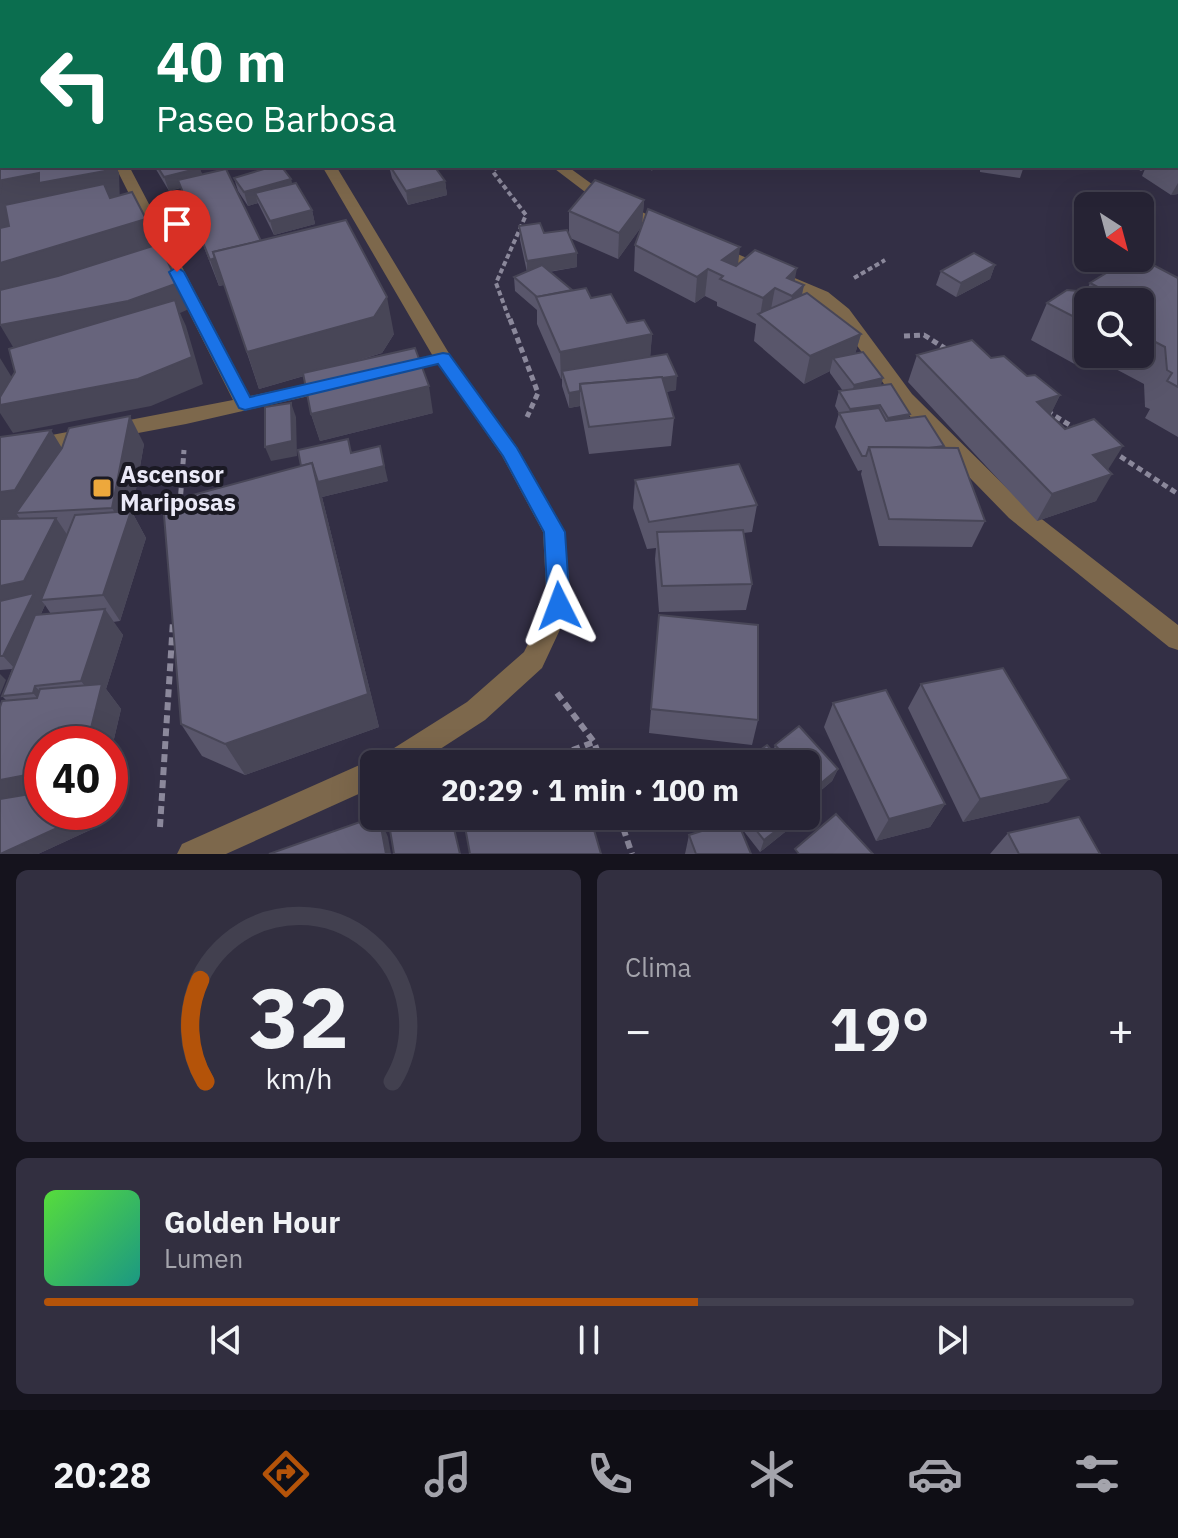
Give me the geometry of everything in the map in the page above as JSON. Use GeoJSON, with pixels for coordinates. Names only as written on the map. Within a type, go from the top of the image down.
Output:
{"type":"FeatureCollection","features":[{"type":"Feature","properties":{"kind":"street"},"geometry":{"type":"LineString","coordinates":[[123,168],[245,404]]}},
{"type":"Feature","properties":{"kind":"street"},"geometry":{"type":"LineString","coordinates":[[330,168],[443,358],[510,452],[554,532],[559,606],[533,660],[476,711],[415,750]]}},
{"type":"Feature","properties":{"kind":"street"},"geometry":{"type":"LineString","coordinates":[[561,168],[602,198],[822,296],[843,313],[905,399],[1017,512],[1178,639]]}},
{"type":"Feature","properties":{"kind":"street"},"geometry":{"type":"LineString","coordinates":[[418,364],[443,358]]}},
{"type":"Feature","properties":{"kind":"street"},"geometry":{"type":"LineString","coordinates":[[0,452],[186,417],[348,380]]}},
{"type":"Feature","properties":{"kind":"street"},"geometry":{"type":"LineString","coordinates":[[192,854],[360,779]]}},
{"type":"Feature","properties":{"kind":"path"},"geometry":{"type":"LineString","coordinates":[[496,168],[493,172],[526,215],[496,283],[538,393],[510,452]]}},
{"type":"Feature","properties":{"kind":"path"},"geometry":{"type":"LineString","coordinates":[[862,338],[924,335],[951,352]]}},
{"type":"Feature","properties":{"kind":"path"},"geometry":{"type":"LineString","coordinates":[[1046,410],[1084,434]]}},
{"type":"Feature","properties":{"kind":"path"},"geometry":{"type":"LineString","coordinates":[[179,519],[186,417]]}},
{"type":"Feature","properties":{"kind":"path"},"geometry":{"type":"LineString","coordinates":[[1108,449],[1178,494]]}},
{"type":"Feature","properties":{"kind":"path"},"geometry":{"type":"LineString","coordinates":[[159,838],[173,615]]}},
{"type":"Feature","properties":{"kind":"path"},"geometry":{"type":"LineString","coordinates":[[533,660],[597,750]]}},
{"type":"Feature","properties":{"kind":"path"},"geometry":{"type":"LineString","coordinates":[[573,750],[594,742]]}},
{"type":"Feature","properties":{"kind":"path"},"geometry":{"type":"LineString","coordinates":[[624,830],[632,854]]}},
{"type":"Feature","properties":{"kind":"building"},"geometry":{"type":"Polygon","coordinates":[[[0,168],[105,168],[105,171],[39,183],[39,173],[2,180],[0,194],[0,168]]]}},
{"type":"Feature","properties":{"kind":"building"},"geometry":{"type":"Polygon","coordinates":[[[158,168],[200,168],[164,177],[158,168]]]}},
{"type":"Feature","properties":{"kind":"building"},"geometry":{"type":"Polygon","coordinates":[[[267,168],[283,168],[291,179],[244,192],[234,178],[267,168]]]}},
{"type":"Feature","properties":{"kind":"building"},"geometry":{"type":"Polygon","coordinates":[[[391,168],[435,168],[445,181],[406,191],[391,168]]]}},
{"type":"Feature","properties":{"kind":"building"},"geometry":{"type":"Polygon","coordinates":[[[226,169],[261,241],[213,252],[215,258],[210,260],[178,180],[226,169]]]}},
{"type":"Feature","properties":{"kind":"building"},"geometry":{"type":"Polygon","coordinates":[[[595,180],[644,200],[619,233],[569,211],[595,180]]]}},
{"type":"Feature","properties":{"kind":"building"},"geometry":{"type":"Polygon","coordinates":[[[296,183],[312,210],[270,221],[255,193],[296,183]]]}},
{"type":"Feature","properties":{"kind":"building"},"geometry":{"type":"Polygon","coordinates":[[[104,184],[110,198],[132,192],[146,219],[0,263],[0,228],[9,226],[5,205],[104,184]]]}},
{"type":"Feature","properties":{"kind":"building"},"geometry":{"type":"Polygon","coordinates":[[[648,209],[740,247],[722,260],[736,266],[755,250],[797,268],[787,278],[804,285],[792,296],[775,288],[763,298],[720,279],[723,276],[708,269],[697,277],[635,245],[648,209]]]}},
{"type":"Feature","properties":{"kind":"building"},"geometry":{"type":"Polygon","coordinates":[[[346,220],[387,297],[374,317],[247,352],[213,252],[346,220]]]}},
{"type":"Feature","properties":{"kind":"building"},"geometry":{"type":"Polygon","coordinates":[[[540,223],[544,233],[567,230],[577,253],[527,261],[519,226],[540,223]]]}},
{"type":"Feature","properties":{"kind":"building"},"geometry":{"type":"Polygon","coordinates":[[[159,244],[178,283],[128,301],[0,325],[0,290],[58,276],[159,244]]]}},
{"type":"Feature","properties":{"kind":"building"},"geometry":{"type":"Polygon","coordinates":[[[974,253],[995,265],[961,283],[941,271],[974,253]]]}},
{"type":"Feature","properties":{"kind":"building"},"geometry":{"type":"Polygon","coordinates":[[[542,265],[572,290],[537,297],[514,277],[542,265]]]}},
{"type":"Feature","properties":{"kind":"building"},"geometry":{"type":"Polygon","coordinates":[[[1154,265],[1178,278],[1178,387],[1167,381],[1172,373],[1167,370],[1165,347],[1154,341],[1154,288],[1100,288],[1090,283],[1108,272],[1154,272],[1154,265]]]}},
{"type":"Feature","properties":{"kind":"building"},"geometry":{"type":"Polygon","coordinates":[[[586,288],[591,298],[611,294],[627,323],[644,320],[652,334],[560,352],[536,297],[586,288]]]}},
{"type":"Feature","properties":{"kind":"building"},"geometry":{"type":"Polygon","coordinates":[[[1067,290],[1074,291],[1074,317],[1047,303],[1067,290]]]}},
{"type":"Feature","properties":{"kind":"building"},"geometry":{"type":"Polygon","coordinates":[[[807,293],[861,334],[810,356],[758,314],[807,293]]]}},
{"type":"Feature","properties":{"kind":"building"},"geometry":{"type":"Polygon","coordinates":[[[175,300],[192,357],[138,379],[0,405],[0,397],[15,372],[9,349],[175,300]]]}},
{"type":"Feature","properties":{"kind":"building"},"geometry":{"type":"Polygon","coordinates":[[[972,340],[991,358],[1004,356],[1027,376],[1035,375],[1060,395],[1037,402],[1065,429],[1094,419],[1123,446],[1093,455],[1112,474],[1052,494],[917,355],[972,340]]]}},
{"type":"Feature","properties":{"kind":"building"},"geometry":{"type":"Polygon","coordinates":[[[415,348],[429,386],[311,414],[303,373],[415,348]]]}},
{"type":"Feature","properties":{"kind":"building"},"geometry":{"type":"Polygon","coordinates":[[[863,352],[883,378],[854,385],[833,358],[863,352]]]}},
{"type":"Feature","properties":{"kind":"building"},"geometry":{"type":"Polygon","coordinates":[[[667,354],[677,376],[580,384],[580,391],[569,393],[562,371],[667,354]]]}},
{"type":"Feature","properties":{"kind":"building"},"geometry":{"type":"Polygon","coordinates":[[[662,377],[674,418],[589,427],[580,384],[662,377]]]}},
{"type":"Feature","properties":{"kind":"building"},"geometry":{"type":"Polygon","coordinates":[[[891,384],[910,414],[888,418],[880,405],[850,409],[839,391],[891,384]]]}},
{"type":"Feature","properties":{"kind":"building"},"geometry":{"type":"Polygon","coordinates":[[[291,403],[292,441],[265,447],[265,407],[291,403]]]}},
{"type":"Feature","properties":{"kind":"building"},"geometry":{"type":"Polygon","coordinates":[[[879,408],[886,421],[925,416],[944,446],[869,447],[866,456],[862,456],[839,413],[879,408]]]}},
{"type":"Feature","properties":{"kind":"building"},"geometry":{"type":"Polygon","coordinates":[[[130,416],[112,508],[16,513],[62,448],[69,428],[130,416]]]}},
{"type":"Feature","properties":{"kind":"building"},"geometry":{"type":"Polygon","coordinates":[[[51,430],[15,490],[0,492],[0,437],[51,430]]]}},
{"type":"Feature","properties":{"kind":"building"},"geometry":{"type":"Polygon","coordinates":[[[348,439],[351,453],[380,446],[384,466],[318,482],[312,463],[301,466],[298,450],[348,439]]]}},
{"type":"Feature","properties":{"kind":"building"},"geometry":{"type":"Polygon","coordinates":[[[869,447],[958,448],[985,521],[889,519],[869,447]]]}},
{"type":"Feature","properties":{"kind":"building"},"geometry":{"type":"Polygon","coordinates":[[[312,463],[368,694],[225,744],[181,724],[163,503],[312,463]]]}},
{"type":"Feature","properties":{"kind":"building"},"geometry":{"type":"Polygon","coordinates":[[[739,464],[757,505],[649,522],[635,480],[739,464]]]}},
{"type":"Feature","properties":{"kind":"building"},"geometry":{"type":"Polygon","coordinates":[[[131,511],[103,595],[41,600],[75,515],[131,511]]]}},
{"type":"Feature","properties":{"kind":"building"},"geometry":{"type":"Polygon","coordinates":[[[56,518],[24,581],[0,586],[0,519],[56,518]]]}},
{"type":"Feature","properties":{"kind":"building"},"geometry":{"type":"Polygon","coordinates":[[[743,530],[752,584],[662,586],[657,532],[743,530]]]}},
{"type":"Feature","properties":{"kind":"building"},"geometry":{"type":"Polygon","coordinates":[[[34,593],[3,656],[0,656],[0,601],[34,593]]]}},
{"type":"Feature","properties":{"kind":"building"},"geometry":{"type":"Polygon","coordinates":[[[105,609],[81,681],[35,686],[33,693],[2,696],[35,615],[105,609]]]}},
{"type":"Feature","properties":{"kind":"building"},"geometry":{"type":"Polygon","coordinates":[[[659,615],[758,625],[758,720],[651,709],[659,615]]]}},
{"type":"Feature","properties":{"kind":"building"},"geometry":{"type":"Polygon","coordinates":[[[1003,668],[1069,779],[980,799],[921,684],[1003,668]]]}},
{"type":"Feature","properties":{"kind":"building"},"geometry":{"type":"Polygon","coordinates":[[[102,684],[92,726],[24,726],[24,775],[0,780],[2,701],[37,698],[40,689],[102,684]]]}},
{"type":"Feature","properties":{"kind":"building"},"geometry":{"type":"Polygon","coordinates":[[[886,690],[945,804],[889,819],[833,703],[886,690]]]}},
{"type":"Feature","properties":{"kind":"building"},"geometry":{"type":"Polygon","coordinates":[[[799,726],[838,769],[820,784],[820,750],[779,750],[775,745],[799,726]]]}},
{"type":"Feature","properties":{"kind":"building"},"geometry":{"type":"Polygon","coordinates":[[[24,795],[24,830],[53,830],[0,854],[0,799],[24,795]]]}},
{"type":"Feature","properties":{"kind":"building"},"geometry":{"type":"Polygon","coordinates":[[[836,814],[873,854],[799,854],[795,849],[836,814]]]}},
{"type":"Feature","properties":{"kind":"building"},"geometry":{"type":"Polygon","coordinates":[[[1079,817],[1100,854],[1019,854],[1008,833],[1079,817]]]}},
{"type":"Feature","properties":{"kind":"building"},"geometry":{"type":"Polygon","coordinates":[[[360,822],[360,830],[382,830],[386,854],[269,854],[360,822]]]}},
{"type":"Feature","properties":{"kind":"building"},"geometry":{"type":"Polygon","coordinates":[[[390,830],[454,830],[460,854],[394,854],[390,830]]]}},
{"type":"Feature","properties":{"kind":"building"},"geometry":{"type":"Polygon","coordinates":[[[466,830],[594,830],[601,854],[470,854],[466,830]]]}},
{"type":"Feature","properties":{"kind":"building"},"geometry":{"type":"Polygon","coordinates":[[[705,830],[741,830],[751,854],[696,854],[689,835],[705,830]]]}},
{"type":"Feature","properties":{"kind":"building"},"geometry":{"type":"Polygon","coordinates":[[[756,830],[777,830],[764,840],[756,830]]]}},
{"type":"Feature","properties":{"kind":"place","name":"Ascensor Mariposas"},"geometry":{"type":"Point","coordinates":[102,488]}},
{"type":"Feature","properties":{"kind":"route"},"geometry":{"type":"LineString","coordinates":[[177,272],[245,404],[443,358],[510,452],[554,532],[559,606]]}}]}
